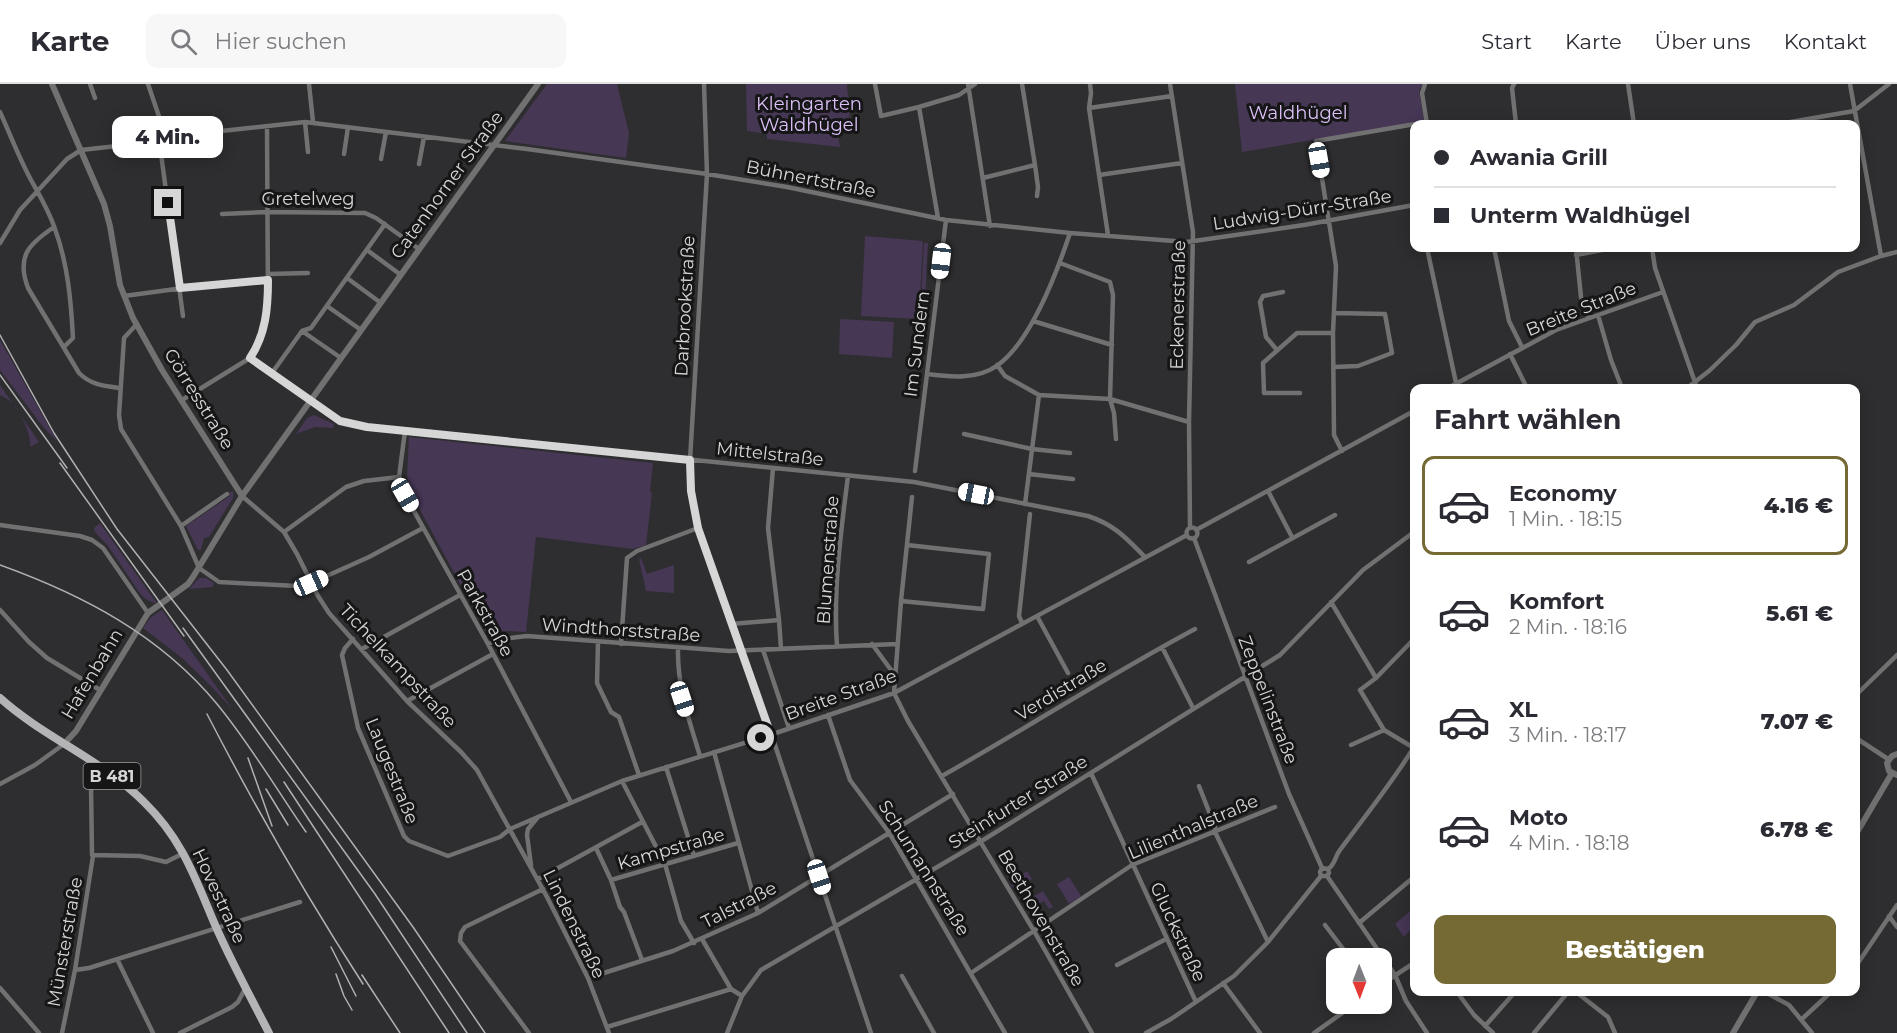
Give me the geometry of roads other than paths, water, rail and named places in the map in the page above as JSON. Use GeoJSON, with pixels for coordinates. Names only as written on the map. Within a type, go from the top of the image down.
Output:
{"type":"FeatureCollection","features":[{"type":"Feature","properties":{"kind":"main road","name":"B 481"},"geometry":{"type":"LineString","coordinates":[[0,698],[64,744]]}},
{"type":"Feature","properties":{"kind":"main road","name":"Hovestraße"},"geometry":{"type":"LineString","coordinates":[[64,744],[123,783],[143,801],[173,836],[184,853],[269,1033]]}},
{"type":"Feature","properties":{"kind":"street","name":"Görresstraße"},"geometry":{"type":"LineString","coordinates":[[51,84],[104,204],[124,296],[136,325],[242,496]]}},
{"type":"Feature","properties":{"kind":"street"},"geometry":{"type":"LineString","coordinates":[[90,84],[95,98]]}},
{"type":"Feature","properties":{"kind":"street"},"geometry":{"type":"LineString","coordinates":[[148,84],[166,137]]}},
{"type":"Feature","properties":{"kind":"street"},"geometry":{"type":"LineString","coordinates":[[309,84],[313,123]]}},
{"type":"Feature","properties":{"kind":"street","name":"Catenhorner Straße"},"geometry":{"type":"LineString","coordinates":[[199,568],[242,496],[538,84]]}},
{"type":"Feature","properties":{"kind":"street","name":"Darbrookstraße"},"geometry":{"type":"LineString","coordinates":[[704,84],[707,174],[690,460],[691,491],[698,528],[771,735],[871,1033]]}},
{"type":"Feature","properties":{"kind":"street"},"geometry":{"type":"LineString","coordinates":[[875,84],[881,116],[947,100],[975,84]]}},
{"type":"Feature","properties":{"kind":"street"},"geometry":{"type":"LineString","coordinates":[[1022,84],[1038,187],[1036,196]]}},
{"type":"Feature","properties":{"kind":"street"},"geometry":{"type":"LineString","coordinates":[[1090,84],[1089,108],[1108,236]]}},
{"type":"Feature","properties":{"kind":"street","name":"Eckenerstraße"},"geometry":{"type":"LineString","coordinates":[[1170,84],[1193,242],[1189,422],[1190,528]]}},
{"type":"Feature","properties":{"kind":"street"},"geometry":{"type":"LineString","coordinates":[[1425,84],[1422,93],[1426,120]]}},
{"type":"Feature","properties":{"kind":"street"},"geometry":{"type":"LineString","coordinates":[[1514,84],[1512,88],[1516,120]]}},
{"type":"Feature","properties":{"kind":"street"},"geometry":{"type":"LineString","coordinates":[[1628,84],[1633,120]]}},
{"type":"Feature","properties":{"kind":"street"},"geometry":{"type":"LineString","coordinates":[[1850,84],[1856,120]]}},
{"type":"Feature","properties":{"kind":"street"},"geometry":{"type":"LineString","coordinates":[[1802,120],[1854,111],[1889,84]]}},
{"type":"Feature","properties":{"kind":"street"},"geometry":{"type":"LineString","coordinates":[[968,86],[990,226]]}},
{"type":"Feature","properties":{"kind":"street"},"geometry":{"type":"LineString","coordinates":[[1089,108],[1172,96]]}},
{"type":"Feature","properties":{"kind":"street"},"geometry":{"type":"LineString","coordinates":[[919,107],[938,219]]}},
{"type":"Feature","properties":{"kind":"street"},"geometry":{"type":"LineString","coordinates":[[0,112],[30,179],[39,191],[62,250],[71,298],[73,338],[64,347]]}},
{"type":"Feature","properties":{"kind":"street","name":"Bühnertstraße"},"geometry":{"type":"LineString","coordinates":[[81,150],[159,140],[166,137],[305,122],[707,174],[807,191],[938,219],[990,226],[1193,242]]}},
{"type":"Feature","properties":{"kind":"street"},"geometry":{"type":"LineString","coordinates":[[305,122],[308,152]]}},
{"type":"Feature","properties":{"kind":"street"},"geometry":{"type":"LineString","coordinates":[[1342,452],[1334,435],[1333,333],[1336,266],[1316,141],[1410,126]]}},
{"type":"Feature","properties":{"kind":"street"},"geometry":{"type":"LineString","coordinates":[[182,400],[250,358],[262,333],[268,305],[267,127]]}},
{"type":"Feature","properties":{"kind":"street"},"geometry":{"type":"LineString","coordinates":[[344,154],[348,127]]}},
{"type":"Feature","properties":{"kind":"street"},"geometry":{"type":"LineString","coordinates":[[381,159],[386,132]]}},
{"type":"Feature","properties":{"kind":"street"},"geometry":{"type":"LineString","coordinates":[[419,164],[424,137]]}},
{"type":"Feature","properties":{"kind":"street"},"geometry":{"type":"LineString","coordinates":[[159,140],[183,316]]}},
{"type":"Feature","properties":{"kind":"street"},"geometry":{"type":"LineString","coordinates":[[1860,143],[1881,256]]}},
{"type":"Feature","properties":{"kind":"street"},"geometry":{"type":"LineString","coordinates":[[0,243],[20,210],[67,159],[81,150]]}},
{"type":"Feature","properties":{"kind":"street"},"geometry":{"type":"LineString","coordinates":[[1099,175],[1182,163]]}},
{"type":"Feature","properties":{"kind":"street"},"geometry":{"type":"LineString","coordinates":[[983,178],[1035,165]]}},
{"type":"Feature","properties":{"kind":"street","name":"Ludwig-Dürr-Straße"},"geometry":{"type":"LineString","coordinates":[[1193,242],[1410,206]]}},
{"type":"Feature","properties":{"kind":"street","name":"Gretelweg"},"geometry":{"type":"LineString","coordinates":[[222,214],[365,213],[385,224],[419,249]]}},
{"type":"Feature","properties":{"kind":"street","name":"Im Sundern"},"geometry":{"type":"LineString","coordinates":[[915,471],[946,220]]}},
{"type":"Feature","properties":{"kind":"street"},"geometry":{"type":"LineString","coordinates":[[272,373],[302,331],[311,328],[385,224]]}},
{"type":"Feature","properties":{"kind":"street"},"geometry":{"type":"LineString","coordinates":[[54,227],[31,245],[24,256],[23,275],[28,288],[86,380],[97,385],[120,388]]}},
{"type":"Feature","properties":{"kind":"street"},"geometry":{"type":"LineString","coordinates":[[927,374],[966,376],[998,365],[1018,343],[1033,321],[1053,282],[1070,233]]}},
{"type":"Feature","properties":{"kind":"street","name":"Catenhorner Straße"},"geometry":{"type":"LineString","coordinates":[[367,250],[401,275]]}},
{"type":"Feature","properties":{"kind":"street"},"geometry":{"type":"LineString","coordinates":[[1428,252],[1456,383]]}},
{"type":"Feature","properties":{"kind":"street"},"geometry":{"type":"LineString","coordinates":[[1495,252],[1509,321],[1522,347]]}},
{"type":"Feature","properties":{"kind":"street"},"geometry":{"type":"LineString","coordinates":[[1589,318],[1581,297],[1576,255],[1592,252]]}},
{"type":"Feature","properties":{"kind":"street"},"geometry":{"type":"LineString","coordinates":[[1653,252],[1655,268],[1694,382]]}},
{"type":"Feature","properties":{"kind":"street"},"geometry":{"type":"LineString","coordinates":[[1692,384],[1736,345],[1755,322],[1794,305],[1838,272],[1897,252]]}},
{"type":"Feature","properties":{"kind":"street"},"geometry":{"type":"LineString","coordinates":[[1060,263],[1110,282],[1113,296],[1110,399],[1114,413],[1116,439]]}},
{"type":"Feature","properties":{"kind":"street"},"geometry":{"type":"LineString","coordinates":[[268,274],[308,273]]}},
{"type":"Feature","properties":{"kind":"street"},"geometry":{"type":"LineString","coordinates":[[346,278],[381,303]]}},
{"type":"Feature","properties":{"kind":"street"},"geometry":{"type":"LineString","coordinates":[[124,296],[268,280]]}},
{"type":"Feature","properties":{"kind":"street"},"geometry":{"type":"LineString","coordinates":[[1277,350],[1266,338],[1260,302],[1263,296],[1283,292]]}},
{"type":"Feature","properties":{"kind":"street","name":"Breite Straße"},"geometry":{"type":"LineString","coordinates":[[1456,383],[1556,330],[1663,292]]}},
{"type":"Feature","properties":{"kind":"street"},"geometry":{"type":"LineString","coordinates":[[327,306],[361,330]]}},
{"type":"Feature","properties":{"kind":"street"},"geometry":{"type":"LineString","coordinates":[[1334,313],[1384,314],[1392,353],[1358,366],[1334,367]]}},
{"type":"Feature","properties":{"kind":"street"},"geometry":{"type":"LineString","coordinates":[[1598,315],[1620,384]]}},
{"type":"Feature","properties":{"kind":"street"},"geometry":{"type":"LineString","coordinates":[[1033,321],[1112,345]]}},
{"type":"Feature","properties":{"kind":"street"},"geometry":{"type":"LineString","coordinates":[[136,325],[124,338],[119,415],[121,429],[181,526],[199,568],[219,582],[297,586],[311,583],[369,557],[423,528]]}},
{"type":"Feature","properties":{"kind":"street"},"geometry":{"type":"LineString","coordinates":[[302,331],[341,358]]}},
{"type":"Feature","properties":{"kind":"street"},"geometry":{"type":"LineString","coordinates":[[1300,393],[1264,393],[1263,363],[1297,333],[1333,333]]}},
{"type":"Feature","properties":{"kind":"street"},"geometry":{"type":"LineString","coordinates":[[1510,354],[1525,384]]}},
{"type":"Feature","properties":{"kind":"street","name":"Mittelstraße"},"geometry":{"type":"LineString","coordinates":[[250,358],[310,401],[348,424],[914,482],[1105,521],[1118,529],[1145,557]]}},
{"type":"Feature","properties":{"kind":"street"},"geometry":{"type":"LineString","coordinates":[[998,365],[1005,376],[1039,395],[1110,399],[1189,422]]}},
{"type":"Feature","properties":{"kind":"street"},"geometry":{"type":"LineString","coordinates":[[1025,504],[1039,395]]}},
{"type":"Feature","properties":{"kind":"street"},"geometry":{"type":"LineString","coordinates":[[1196,530],[1197,535],[1194,538],[1187,535],[1190,528],[1196,530],[1410,413]]}},
{"type":"Feature","properties":{"kind":"street","name":"Parkstraße"},"geometry":{"type":"LineString","coordinates":[[405,431],[399,477],[405,495],[488,644],[571,802]]}},
{"type":"Feature","properties":{"kind":"street"},"geometry":{"type":"LineString","coordinates":[[964,434],[1032,449],[1070,453]]}},
{"type":"Feature","properties":{"kind":"street"},"geometry":{"type":"LineString","coordinates":[[773,468],[768,528],[781,649]]}},
{"type":"Feature","properties":{"kind":"street"},"geometry":{"type":"LineString","coordinates":[[1029,474],[1073,479]]}},
{"type":"Feature","properties":{"kind":"street","name":"Blumenstraße"},"geometry":{"type":"LineString","coordinates":[[837,646],[836,610],[848,476]]}},
{"type":"Feature","properties":{"kind":"street"},"geometry":{"type":"LineString","coordinates":[[284,532],[346,487],[364,481],[399,477]]}},
{"type":"Feature","properties":{"kind":"street"},"geometry":{"type":"LineString","coordinates":[[1268,491],[1292,537]]}},
{"type":"Feature","properties":{"kind":"street"},"geometry":{"type":"LineString","coordinates":[[181,526],[227,494]]}},
{"type":"Feature","properties":{"kind":"street","name":"Tichelkampstraße"},"geometry":{"type":"LineString","coordinates":[[242,496],[284,532],[329,613],[407,701],[477,770],[510,829]]}},
{"type":"Feature","properties":{"kind":"street"},"geometry":{"type":"LineString","coordinates":[[894,693],[912,496]]}},
{"type":"Feature","properties":{"kind":"street"},"geometry":{"type":"LineString","coordinates":[[1022,623],[1019,616],[1030,513]]}},
{"type":"Feature","properties":{"kind":"street"},"geometry":{"type":"LineString","coordinates":[[1249,561],[1335,515]]}},
{"type":"Feature","properties":{"kind":"street"},"geometry":{"type":"LineString","coordinates":[[0,525],[80,536],[92,540],[103,548],[148,613]]}},
{"type":"Feature","properties":{"kind":"street"},"geometry":{"type":"LineString","coordinates":[[621,644],[627,558],[637,551],[698,528]]}},
{"type":"Feature","properties":{"kind":"street","name":"Steinfurter Straße"},"geometry":{"type":"LineString","coordinates":[[728,1033],[742,996],[761,970],[981,842],[1280,655],[1363,570],[1410,534]]}},
{"type":"Feature","properties":{"kind":"street","name":"Breite Straße"},"geometry":{"type":"LineString","coordinates":[[510,829],[622,781],[771,735],[894,693],[1187,535]]}},
{"type":"Feature","properties":{"kind":"street","name":"Zeppelinstraße"},"geometry":{"type":"LineString","coordinates":[[1194,538],[1289,794],[1325,869]]}},
{"type":"Feature","properties":{"kind":"street"},"geometry":{"type":"LineString","coordinates":[[901,601],[983,609],[989,554],[907,545]]}},
{"type":"Feature","properties":{"kind":"street","name":"Hafenbahn"},"geometry":{"type":"LineString","coordinates":[[0,784],[35,765],[64,744],[76,731],[148,613],[188,584],[199,568]]}},
{"type":"Feature","properties":{"kind":"street"},"geometry":{"type":"LineString","coordinates":[[362,649],[460,595]]}},
{"type":"Feature","properties":{"kind":"street"},"geometry":{"type":"LineString","coordinates":[[1332,602],[1376,678]]}},
{"type":"Feature","properties":{"kind":"street"},"geometry":{"type":"LineString","coordinates":[[0,610],[28,642],[47,658],[100,690]]}},
{"type":"Feature","properties":{"kind":"street"},"geometry":{"type":"LineString","coordinates":[[1037,615],[1068,673]]}},
{"type":"Feature","properties":{"kind":"street"},"geometry":{"type":"LineString","coordinates":[[731,624],[779,620]]}},
{"type":"Feature","properties":{"kind":"street","name":"Verdistraße"},"geometry":{"type":"LineString","coordinates":[[942,776],[1195,629]]}},
{"type":"Feature","properties":{"kind":"street","name":"Windthorststraße"},"geometry":{"type":"LineString","coordinates":[[488,644],[502,639],[527,636],[678,648],[740,650],[897,644]]}},
{"type":"Feature","properties":{"kind":"street","name":"Laugestraße"},"geometry":{"type":"LineString","coordinates":[[353,639],[342,655],[358,728],[404,836],[409,841],[448,856],[500,837],[510,829]]}},
{"type":"Feature","properties":{"kind":"street"},"geometry":{"type":"LineString","coordinates":[[598,642],[597,683],[611,712],[619,717],[639,776]]}},
{"type":"Feature","properties":{"kind":"street"},"geometry":{"type":"LineString","coordinates":[[1410,643],[1376,678],[1360,690],[1384,730],[1410,745]]}},
{"type":"Feature","properties":{"kind":"street"},"geometry":{"type":"LineString","coordinates":[[872,644],[894,674]]}},
{"type":"Feature","properties":{"kind":"street"},"geometry":{"type":"LineString","coordinates":[[1162,647],[1193,708]]}},
{"type":"Feature","properties":{"kind":"street"},"geometry":{"type":"LineString","coordinates":[[678,648],[677,670],[682,699],[700,756]]}},
{"type":"Feature","properties":{"kind":"street"},"geometry":{"type":"LineString","coordinates":[[763,650],[789,728]]}},
{"type":"Feature","properties":{"kind":"street"},"geometry":{"type":"LineString","coordinates":[[407,701],[493,654]]}},
{"type":"Feature","properties":{"kind":"street"},"geometry":{"type":"LineString","coordinates":[[1860,691],[1897,655]]}},
{"type":"Feature","properties":{"kind":"street","name":"Beethovenstraße"},"geometry":{"type":"LineString","coordinates":[[894,693],[908,721],[1034,931],[1092,1033]]}},
{"type":"Feature","properties":{"kind":"street","name":"Schumannstraße"},"geometry":{"type":"LineString","coordinates":[[828,715],[850,780],[890,834],[1005,1033]]}},
{"type":"Feature","properties":{"kind":"street"},"geometry":{"type":"LineString","coordinates":[[1351,745],[1384,730]]}},
{"type":"Feature","properties":{"kind":"street"},"geometry":{"type":"LineString","coordinates":[[1860,741],[1888,759]]}},
{"type":"Feature","properties":{"kind":"street"},"geometry":{"type":"LineString","coordinates":[[714,752],[758,913]]}},
{"type":"Feature","properties":{"kind":"street"},"geometry":{"type":"LineString","coordinates":[[1888,759],[1897,754]]}},
{"type":"Feature","properties":{"kind":"street"},"geometry":{"type":"LineString","coordinates":[[1146,1033],[1234,976],[1268,942],[1321,876],[1320,872],[1332,867],[1336,855],[1409,756]]}},
{"type":"Feature","properties":{"kind":"street"},"geometry":{"type":"LineString","coordinates":[[1860,828],[1894,774],[1887,767],[1888,759]]}},
{"type":"Feature","properties":{"kind":"street"},"geometry":{"type":"LineString","coordinates":[[666,767],[694,856]]}},
{"type":"Feature","properties":{"kind":"street","name":"Gluckstraße"},"geometry":{"type":"LineString","coordinates":[[1091,773],[1196,1002]]}},
{"type":"Feature","properties":{"kind":"street"},"geometry":{"type":"LineString","coordinates":[[622,781],[665,864],[681,921],[694,943]]}},
{"type":"Feature","properties":{"kind":"street","name":"Münsterstraße"},"geometry":{"type":"LineString","coordinates":[[62,1033],[75,970],[93,855],[91,784]]}},
{"type":"Feature","properties":{"kind":"street"},"geometry":{"type":"LineString","coordinates":[[1199,786],[1215,832],[1268,942]]}},
{"type":"Feature","properties":{"kind":"street","name":"Talstraße"},"geometry":{"type":"LineString","coordinates":[[588,978],[694,943],[758,913],[953,794]]}},
{"type":"Feature","properties":{"kind":"street","name":"Lilienthalstraße"},"geometry":{"type":"LineString","coordinates":[[971,973],[1132,865],[1275,807]]}},
{"type":"Feature","properties":{"kind":"street"},"geometry":{"type":"LineString","coordinates":[[532,868],[527,835],[528,829],[540,815]]}},
{"type":"Feature","properties":{"kind":"street"},"geometry":{"type":"LineString","coordinates":[[538,879],[642,822]]}},
{"type":"Feature","properties":{"kind":"street","name":"Lindenstraße"},"geometry":{"type":"LineString","coordinates":[[510,829],[588,978],[608,1030]]}},
{"type":"Feature","properties":{"kind":"street","name":"Kampstraße"},"geometry":{"type":"LineString","coordinates":[[612,880],[738,843]]}},
{"type":"Feature","properties":{"kind":"street"},"geometry":{"type":"LineString","coordinates":[[596,848],[612,880],[620,907],[642,960]]}},
{"type":"Feature","properties":{"kind":"street"},"geometry":{"type":"LineString","coordinates":[[93,855],[140,856],[166,862],[184,853]]}},
{"type":"Feature","properties":{"kind":"street"},"geometry":{"type":"LineString","coordinates":[[1325,869],[1329,873],[1327,876],[1395,975],[1406,1001],[1427,1033]]}},
{"type":"Feature","properties":{"kind":"street"},"geometry":{"type":"LineString","coordinates":[[1321,876],[1327,876]]}},
{"type":"Feature","properties":{"kind":"street"},"geometry":{"type":"LineString","coordinates":[[1359,923],[1410,880]]}},
{"type":"Feature","properties":{"kind":"street"},"geometry":{"type":"LineString","coordinates":[[529,1033],[460,941],[460,933],[465,927],[543,889]]}},
{"type":"Feature","properties":{"kind":"street"},"geometry":{"type":"LineString","coordinates":[[75,970],[89,968],[300,902]]}},
{"type":"Feature","properties":{"kind":"street"},"geometry":{"type":"LineString","coordinates":[[1860,960],[1897,905]]}},
{"type":"Feature","properties":{"kind":"street"},"geometry":{"type":"LineString","coordinates":[[1889,916],[1897,927]]}},
{"type":"Feature","properties":{"kind":"street"},"geometry":{"type":"LineString","coordinates":[[1325,925],[1342,948]]}},
{"type":"Feature","properties":{"kind":"street"},"geometry":{"type":"LineString","coordinates":[[702,939],[731,989],[742,996]]}},
{"type":"Feature","properties":{"kind":"street"},"geometry":{"type":"LineString","coordinates":[[1117,965],[1166,939]]}},
{"type":"Feature","properties":{"kind":"street"},"geometry":{"type":"LineString","coordinates":[[117,959],[153,1033]]}},
{"type":"Feature","properties":{"kind":"street"},"geometry":{"type":"LineString","coordinates":[[1392,977],[1410,966]]}},
{"type":"Feature","properties":{"kind":"street"},"geometry":{"type":"LineString","coordinates":[[902,976],[934,1033]]}},
{"type":"Feature","properties":{"kind":"street"},"geometry":{"type":"LineString","coordinates":[[1223,983],[1260,1033]]}},
{"type":"Feature","properties":{"kind":"street"},"geometry":{"type":"LineString","coordinates":[[180,1033],[232,1007],[238,1002],[246,987]]}},
{"type":"Feature","properties":{"kind":"street"},"geometry":{"type":"LineString","coordinates":[[0,988],[39,1033]]}},
{"type":"Feature","properties":{"kind":"street"},"geometry":{"type":"LineString","coordinates":[[608,1030],[731,989]]}},
{"type":"Feature","properties":{"kind":"street"},"geometry":{"type":"LineString","coordinates":[[1460,996],[1474,1016],[1493,1033]]}},
{"type":"Feature","properties":{"kind":"street"},"geometry":{"type":"LineString","coordinates":[[1485,1026],[1511,996]]}},
{"type":"Feature","properties":{"kind":"street"},"geometry":{"type":"LineString","coordinates":[[1534,1033],[1566,996]]}},
{"type":"Feature","properties":{"kind":"street"},"geometry":{"type":"LineString","coordinates":[[1581,996],[1608,1017],[1615,1033]]}},
{"type":"Feature","properties":{"kind":"street"},"geometry":{"type":"LineString","coordinates":[[1733,1033],[1755,996]]}},
{"type":"Feature","properties":{"kind":"street"},"geometry":{"type":"LineString","coordinates":[[1773,996],[1790,1005],[1812,1033]]}},
{"type":"Feature","properties":{"kind":"street"},"geometry":{"type":"LineString","coordinates":[[1802,1020],[1827,996]]}},
{"type":"Feature","properties":{"kind":"street"},"geometry":{"type":"LineString","coordinates":[[1314,1033],[1341,1014]]}},
{"type":"Feature","properties":{"kind":"railway"},"geometry":{"type":"LineString","coordinates":[[0,335],[54,433],[117,529],[227,670],[413,927],[485,1033]]}},
{"type":"Feature","properties":{"kind":"railway"},"geometry":{"type":"LineString","coordinates":[[0,375],[67,468]]}},
{"type":"Feature","properties":{"kind":"railway"},"geometry":{"type":"LineString","coordinates":[[60,463],[184,636]]}},
{"type":"Feature","properties":{"kind":"railway"},"geometry":{"type":"LineString","coordinates":[[0,565],[90,604],[118,620],[171,657],[195,679],[229,719],[306,832]]}},
{"type":"Feature","properties":{"kind":"railway"},"geometry":{"type":"LineString","coordinates":[[183,628],[375,894],[467,1033]]}},
{"type":"Feature","properties":{"kind":"railway"},"geometry":{"type":"LineString","coordinates":[[207,714],[282,851],[363,984]]}},
{"type":"Feature","properties":{"kind":"railway"},"geometry":{"type":"LineString","coordinates":[[248,758],[272,826]]}},
{"type":"Feature","properties":{"kind":"railway"},"geometry":{"type":"LineString","coordinates":[[284,782],[449,1033]]}},
{"type":"Feature","properties":{"kind":"railway"},"geometry":{"type":"LineString","coordinates":[[266,789],[288,825]]}},
{"type":"Feature","properties":{"kind":"railway"},"geometry":{"type":"LineString","coordinates":[[331,947],[356,996]]}},
{"type":"Feature","properties":{"kind":"railway"},"geometry":{"type":"LineString","coordinates":[[336,974],[352,1010]]}},
{"type":"Feature","properties":{"kind":"railway"},"geometry":{"type":"LineString","coordinates":[[362,975],[400,1033]]}},
{"type":"Feature","properties":{"kind":"park label","name":"Waldhügel"},"geometry":{"type":"Point","coordinates":[1298,113]}},
{"type":"Feature","properties":{"kind":"park label","name":"Kleingarten Waldhügel"},"geometry":{"type":"Point","coordinates":[809,114]}}]}
